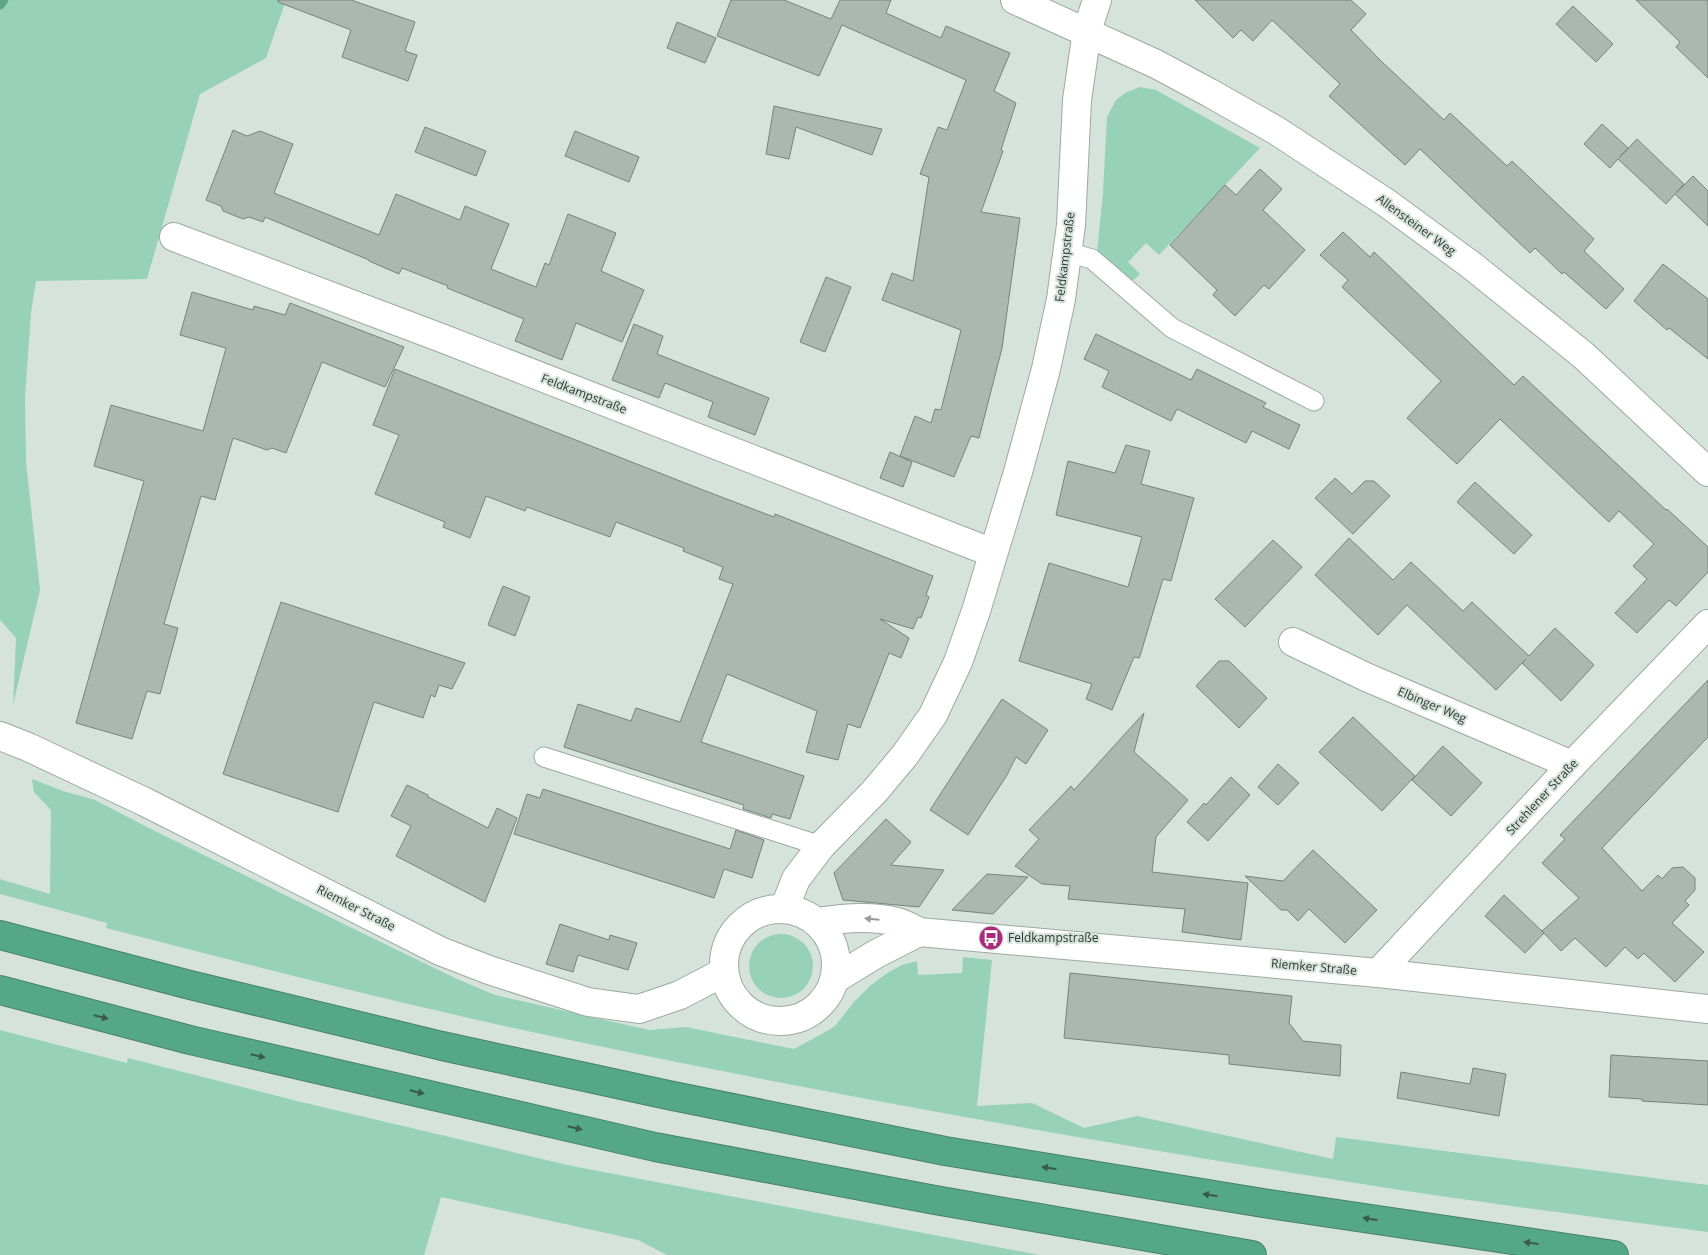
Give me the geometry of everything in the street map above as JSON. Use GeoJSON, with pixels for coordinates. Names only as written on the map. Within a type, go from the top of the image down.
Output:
{"type":"FeatureCollection","features":[{"type":"Feature","properties":{"kind":"highway"},"geometry":{"type":"LineString","coordinates":[[6,936],[186,984],[442,1046],[668,1096],[945,1151],[1263,1204],[1614,1255]]}},
{"type":"Feature","properties":{"kind":"highway"},"geometry":{"type":"LineString","coordinates":[[12,993],[190,1040],[655,1147],[935,1200],[1252,1255]]}},
{"type":"Feature","properties":{"kind":"street"},"geometry":{"type":"LineString","coordinates":[[1015,0],[1087,31]]}},
{"type":"Feature","properties":{"kind":"street","name":"Feldkampstraße"},"geometry":{"type":"LineString","coordinates":[[784,909],[796,879],[821,846],[874,792],[905,755],[932,715],[958,662],[976,612],[1018,472],[1046,369],[1061,299],[1071,225],[1077,100],[1087,31],[1097,0]]}},
{"type":"Feature","properties":{"kind":"street","name":"Allensteiner Weg"},"geometry":{"type":"LineString","coordinates":[[1087,31],[1156,64],[1269,126],[1388,204],[1471,265],[1583,355],[1708,472]]}},
{"type":"Feature","properties":{"kind":"street","name":"Feldkampstraße"},"geometry":{"type":"LineString","coordinates":[[174,238],[436,336],[993,553]]}},
{"type":"Feature","properties":{"kind":"street","name":"Strehlener Straße"},"geometry":{"type":"LineString","coordinates":[[1378,973],[1572,765],[1708,624]]}},
{"type":"Feature","properties":{"kind":"street","name":"Elbinger Weg"},"geometry":{"type":"LineString","coordinates":[[1293,642],[1366,677],[1572,765]]}},
{"type":"Feature","properties":{"kind":"street","name":"Riemker Straße"},"geometry":{"type":"LineString","coordinates":[[0,736],[28,747],[145,802],[440,951],[506,976],[588,1002],[639,1008],[680,995],[724,972]]}},
{"type":"Feature","properties":{"kind":"street"},"geometry":{"type":"LineString","coordinates":[[784,909],[802,913],[817,922],[830,938],[836,958],[835,979],[825,999],[809,1014],[788,1021],[765,1020],[746,1010],[731,994],[724,972],[725,952],[733,934],[746,920],[764,910],[784,909]]}},
{"type":"Feature","properties":{"kind":"street","name":"Riemker Straße"},"geometry":{"type":"LineString","coordinates":[[817,922],[840,918],[868,918],[897,922],[919,932],[1378,973],[1708,1009]]}},
{"type":"Feature","properties":{"kind":"street"},"geometry":{"type":"LineString","coordinates":[[835,979],[876,954],[919,932]]}},
{"type":"Feature","properties":{"kind":"lane"},"geometry":{"type":"LineString","coordinates":[[1067,252],[1092,259],[1172,328],[1314,401]]}},
{"type":"Feature","properties":{"kind":"lane"},"geometry":{"type":"LineString","coordinates":[[544,756],[821,846]]}},
{"type":"Feature","properties":{"kind":"green space"},"geometry":{"type":"Polygon","coordinates":[[[0,0],[286,0],[266,58],[200,94],[147,279],[36,281],[31,313],[25,397],[26,462],[40,590],[13,705],[16,638],[0,620],[0,0]]]}},
{"type":"Feature","properties":{"kind":"green space"},"geometry":{"type":"Polygon","coordinates":[[[1140,87],[1156,90],[1260,148],[1159,255],[1146,243],[1128,262],[1140,274],[1135,279],[1128,280],[1097,252],[1103,193],[1107,117],[1116,100],[1125,93],[1140,87]]]}},
{"type":"Feature","properties":{"kind":"green space"},"geometry":{"type":"Polygon","coordinates":[[[32,779],[63,791],[95,800],[360,932],[457,979],[495,995],[649,1030],[686,1027],[794,1049],[835,1026],[854,1002],[871,985],[902,965],[917,961],[918,975],[962,973],[963,957],[992,960],[977,1106],[1032,1103],[1084,1128],[1137,1116],[1333,1159],[1336,1137],[1708,1185],[1708,1232],[1440,1196],[1262,1168],[1007,1125],[838,1093],[668,1060],[464,1017],[106,928],[107,923],[0,894],[0,879],[50,894],[51,810],[34,792],[32,779]]]}},
{"type":"Feature","properties":{"kind":"green space"},"geometry":{"type":"Polygon","coordinates":[[[775,934],[787,934],[804,943],[811,954],[813,966],[811,978],[804,989],[787,998],[775,998],[763,993],[754,984],[749,972],[749,960],[754,948],[763,939],[775,934]]]}},
{"type":"Feature","properties":{"kind":"green space"},"geometry":{"type":"Polygon","coordinates":[[[0,1030],[127,1063],[128,1058],[301,1102],[572,1166],[1039,1255],[667,1255],[638,1240],[441,1197],[424,1255],[0,1255],[0,1030]]]}},
{"type":"Feature","properties":{"kind":"building"},"geometry":{"type":"Polygon","coordinates":[[[278,0],[351,0],[415,22],[405,51],[417,55],[408,81],[342,57],[351,30],[278,2],[278,0]]]}},
{"type":"Feature","properties":{"kind":"building"},"geometry":{"type":"Polygon","coordinates":[[[731,0],[784,0],[831,19],[840,0],[891,0],[886,13],[941,38],[946,26],[1010,53],[994,91],[1016,103],[1001,150],[1003,151],[981,212],[1020,218],[1002,348],[979,438],[971,436],[954,477],[900,456],[915,416],[931,423],[935,409],[941,410],[961,330],[882,300],[892,273],[913,281],[929,177],[920,174],[938,127],[947,130],[966,80],[842,25],[819,76],[717,36],[731,0]]]}},
{"type":"Feature","properties":{"kind":"building"},"geometry":{"type":"Polygon","coordinates":[[[1195,0],[1351,0],[1366,14],[1351,30],[1444,120],[1450,113],[1507,166],[1512,161],[1594,239],[1584,251],[1624,289],[1606,309],[1564,272],[1562,274],[1535,248],[1530,253],[1420,149],[1405,165],[1329,96],[1340,84],[1272,20],[1253,41],[1241,30],[1233,38],[1195,0]]]}},
{"type":"Feature","properties":{"kind":"building"},"geometry":{"type":"Polygon","coordinates":[[[1636,0],[1708,0],[1708,78],[1676,47],[1680,42],[1636,0]]]}},
{"type":"Feature","properties":{"kind":"building"},"geometry":{"type":"Polygon","coordinates":[[[1573,6],[1613,44],[1596,62],[1556,24],[1573,6]]]}},
{"type":"Feature","properties":{"kind":"building"},"geometry":{"type":"Polygon","coordinates":[[[677,22],[716,38],[705,63],[667,48],[677,22]]]}},
{"type":"Feature","properties":{"kind":"building"},"geometry":{"type":"Polygon","coordinates":[[[774,106],[882,129],[872,155],[796,127],[789,159],[766,154],[774,106]]]}},
{"type":"Feature","properties":{"kind":"building"},"geometry":{"type":"Polygon","coordinates":[[[1602,124],[1628,148],[1619,158],[1637,139],[1684,184],[1676,193],[1693,176],[1708,191],[1708,226],[1675,194],[1666,204],[1618,159],[1610,168],[1584,144],[1602,124]]]}},
{"type":"Feature","properties":{"kind":"building"},"geometry":{"type":"Polygon","coordinates":[[[425,127],[486,151],[476,176],[415,152],[425,127]]]}},
{"type":"Feature","properties":{"kind":"building"},"geometry":{"type":"Polygon","coordinates":[[[233,130],[247,136],[260,131],[293,144],[274,193],[379,235],[396,194],[460,220],[465,206],[509,224],[491,269],[536,287],[545,263],[549,265],[568,214],[616,233],[601,271],[644,290],[622,342],[576,323],[562,360],[515,341],[524,319],[402,268],[399,274],[265,217],[263,222],[249,217],[243,219],[223,211],[221,206],[206,200],[233,130]]]}},
{"type":"Feature","properties":{"kind":"building"},"geometry":{"type":"Polygon","coordinates":[[[575,131],[639,157],[629,182],[565,156],[575,131]]]}},
{"type":"Feature","properties":{"kind":"building"},"geometry":{"type":"Polygon","coordinates":[[[1260,169],[1282,189],[1263,210],[1305,250],[1269,289],[1264,285],[1235,316],[1213,295],[1217,290],[1170,245],[1225,185],[1236,195],[1260,169]]]}},
{"type":"Feature","properties":{"kind":"building"},"geometry":{"type":"Polygon","coordinates":[[[1343,232],[1370,257],[1374,252],[1514,385],[1523,376],[1708,547],[1708,572],[1676,606],[1669,600],[1637,633],[1615,613],[1647,579],[1633,566],[1654,544],[1619,511],[1609,522],[1500,419],[1457,464],[1407,418],[1441,381],[1342,287],[1348,280],[1320,255],[1343,232]]]}},
{"type":"Feature","properties":{"kind":"building"},"geometry":{"type":"Polygon","coordinates":[[[1663,264],[1708,299],[1708,359],[1669,328],[1667,330],[1634,301],[1663,264]]]}},
{"type":"Feature","properties":{"kind":"building"},"geometry":{"type":"Polygon","coordinates":[[[826,277],[851,287],[825,352],[800,342],[826,277]]]}},
{"type":"Feature","properties":{"kind":"building"},"geometry":{"type":"Polygon","coordinates":[[[192,292],[253,310],[254,306],[285,315],[290,303],[404,347],[385,387],[322,362],[286,453],[272,448],[267,450],[233,438],[215,500],[201,496],[164,624],[178,628],[160,694],[147,691],[132,739],[76,723],[144,481],[94,466],[111,405],[203,431],[226,348],[180,335],[192,292]]]}},
{"type":"Feature","properties":{"kind":"building"},"geometry":{"type":"Polygon","coordinates":[[[634,324],[663,336],[657,354],[769,398],[755,435],[708,417],[713,402],[665,383],[659,398],[612,380],[634,324]]]}},
{"type":"Feature","properties":{"kind":"building"},"geometry":{"type":"Polygon","coordinates":[[[1096,334],[1191,380],[1197,369],[1266,403],[1263,407],[1300,425],[1289,449],[1252,431],[1246,443],[1177,409],[1171,421],[1102,387],[1109,371],[1084,359],[1096,334]]]}},
{"type":"Feature","properties":{"kind":"building"},"geometry":{"type":"Polygon","coordinates":[[[395,369],[703,490],[774,517],[775,514],[933,576],[926,595],[929,597],[921,618],[918,617],[913,629],[880,619],[909,638],[901,658],[889,653],[860,728],[848,724],[838,760],[806,752],[817,711],[727,674],[701,742],[804,776],[790,819],[772,814],[771,818],[743,809],[744,805],[564,747],[578,704],[631,721],[636,708],[680,722],[733,584],[719,579],[723,567],[683,551],[684,548],[616,522],[610,537],[527,507],[525,511],[486,496],[470,538],[443,527],[445,522],[375,494],[399,435],[373,425],[395,369]]]}},
{"type":"Feature","properties":{"kind":"building"},"geometry":{"type":"Polygon","coordinates":[[[1126,445],[1150,451],[1141,484],[1194,498],[1171,581],[1163,579],[1140,656],[1139,658],[1134,657],[1112,710],[1086,699],[1092,684],[1019,661],[1049,563],[1128,587],[1142,537],[1056,515],[1068,461],[1115,473],[1126,445]]]}},
{"type":"Feature","properties":{"kind":"building"},"geometry":{"type":"Polygon","coordinates":[[[890,452],[912,462],[903,487],[880,478],[890,452]]]}},
{"type":"Feature","properties":{"kind":"building"},"geometry":{"type":"Polygon","coordinates":[[[1335,478],[1352,494],[1365,481],[1374,481],[1390,496],[1353,534],[1315,498],[1335,478]]]}},
{"type":"Feature","properties":{"kind":"building"},"geometry":{"type":"Polygon","coordinates":[[[1475,482],[1532,535],[1514,554],[1457,502],[1475,482]]]}},
{"type":"Feature","properties":{"kind":"building"},"geometry":{"type":"Polygon","coordinates":[[[1349,538],[1393,580],[1411,562],[1463,611],[1472,602],[1529,656],[1555,628],[1594,665],[1561,701],[1522,663],[1496,690],[1407,605],[1378,635],[1315,575],[1349,538]]]}},
{"type":"Feature","properties":{"kind":"building"},"geometry":{"type":"Polygon","coordinates":[[[1273,540],[1302,567],[1245,627],[1215,599],[1273,540]]]}},
{"type":"Feature","properties":{"kind":"building"},"geometry":{"type":"Polygon","coordinates":[[[503,586],[530,597],[515,636],[488,625],[503,586]]]}},
{"type":"Feature","properties":{"kind":"building"},"geometry":{"type":"Polygon","coordinates":[[[281,602],[465,663],[452,689],[439,685],[435,697],[431,695],[423,718],[374,702],[338,812],[223,774],[281,602]]]}},
{"type":"Feature","properties":{"kind":"building"},"geometry":{"type":"Polygon","coordinates":[[[1219,661],[1229,661],[1267,698],[1239,728],[1196,686],[1219,661]]]}},
{"type":"Feature","properties":{"kind":"building"},"geometry":{"type":"Polygon","coordinates":[[[1708,680],[1708,737],[1602,848],[1642,891],[1658,875],[1662,879],[1672,868],[1683,867],[1695,878],[1695,890],[1685,901],[1689,905],[1672,923],[1704,952],[1675,982],[1644,953],[1638,959],[1625,947],[1606,967],[1575,938],[1561,951],[1542,931],[1579,898],[1542,863],[1565,839],[1560,835],[1708,680]]]}},
{"type":"Feature","properties":{"kind":"building"},"geometry":{"type":"Polygon","coordinates":[[[1002,699],[1048,730],[1026,764],[1016,757],[1007,775],[968,835],[930,810],[1002,699]]]}},
{"type":"Feature","properties":{"kind":"building"},"geometry":{"type":"Polygon","coordinates":[[[1144,713],[1134,752],[1188,800],[1156,837],[1152,872],[1248,883],[1241,940],[1182,932],[1185,909],[1068,899],[1070,886],[1042,884],[1015,866],[1039,839],[1029,830],[1071,786],[1074,790],[1144,713]]]}},
{"type":"Feature","properties":{"kind":"building"},"geometry":{"type":"Polygon","coordinates":[[[1353,717],[1415,776],[1382,811],[1319,752],[1353,717]]]}},
{"type":"Feature","properties":{"kind":"building"},"geometry":{"type":"Polygon","coordinates":[[[1443,746],[1482,783],[1451,816],[1412,780],[1443,746]]]}},
{"type":"Feature","properties":{"kind":"building"},"geometry":{"type":"Polygon","coordinates":[[[1278,764],[1299,783],[1278,805],[1258,787],[1278,764]]]}},
{"type":"Feature","properties":{"kind":"building"},"geometry":{"type":"Polygon","coordinates":[[[1231,777],[1250,795],[1208,841],[1187,822],[1204,803],[1206,805],[1231,777]]]}},
{"type":"Feature","properties":{"kind":"building"},"geometry":{"type":"Polygon","coordinates":[[[407,785],[488,828],[497,808],[517,818],[485,902],[396,856],[411,826],[391,816],[407,785]]]}},
{"type":"Feature","properties":{"kind":"building"},"geometry":{"type":"Polygon","coordinates":[[[543,789],[730,849],[736,830],[764,840],[752,878],[724,869],[714,898],[514,834],[527,794],[540,798],[543,789]]]}},
{"type":"Feature","properties":{"kind":"building"},"geometry":{"type":"Polygon","coordinates":[[[886,819],[911,842],[891,865],[944,870],[919,907],[843,900],[834,873],[886,819]]]}},
{"type":"Feature","properties":{"kind":"building"},"geometry":{"type":"Polygon","coordinates":[[[1313,850],[1377,910],[1345,943],[1309,909],[1298,921],[1287,910],[1281,910],[1245,876],[1283,881],[1313,850]]]}},
{"type":"Feature","properties":{"kind":"building"},"geometry":{"type":"Polygon","coordinates":[[[987,874],[1028,877],[993,914],[952,910],[987,874]]]}},
{"type":"Feature","properties":{"kind":"building"},"geometry":{"type":"Polygon","coordinates":[[[1504,895],[1544,933],[1525,953],[1485,916],[1504,895]]]}},
{"type":"Feature","properties":{"kind":"building"},"geometry":{"type":"Polygon","coordinates":[[[560,924],[609,940],[610,935],[637,943],[628,970],[578,955],[573,972],[546,964],[560,924]]]}},
{"type":"Feature","properties":{"kind":"building"},"geometry":{"type":"Polygon","coordinates":[[[1070,973],[1292,996],[1289,1023],[1303,1041],[1341,1045],[1340,1076],[1229,1064],[1229,1055],[1064,1038],[1070,973]]]}},
{"type":"Feature","properties":{"kind":"building"},"geometry":{"type":"Polygon","coordinates":[[[1611,1055],[1708,1061],[1708,1105],[1609,1097],[1611,1055]]]}},
{"type":"Feature","properties":{"kind":"building"},"geometry":{"type":"Polygon","coordinates":[[[1473,1068],[1506,1074],[1499,1116],[1397,1098],[1401,1072],[1470,1084],[1473,1068]]]}},
{"type":"Feature","properties":{"kind":"waterway"},"geometry":{"type":"LineString","coordinates":[[0,5],[4,0]]}},
{"type":"Feature","properties":{"kind":"place","name":"Feldkampstraße"},"geometry":{"type":"Point","coordinates":[991,938]}}]}
